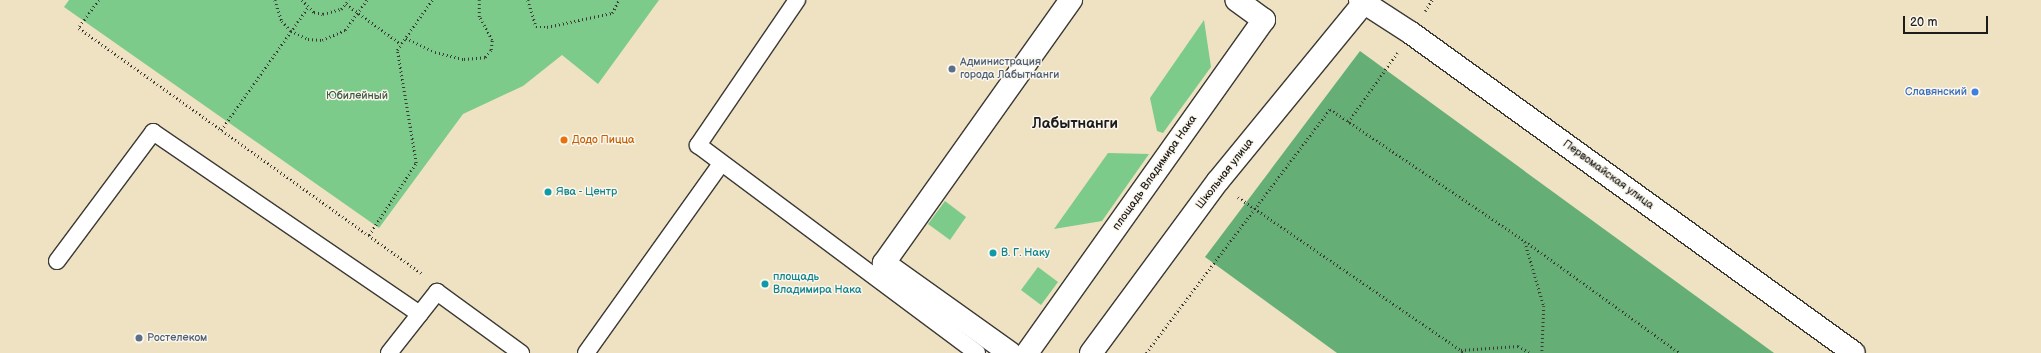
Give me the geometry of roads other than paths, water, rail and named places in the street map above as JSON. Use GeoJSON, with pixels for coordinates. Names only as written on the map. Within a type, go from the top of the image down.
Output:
{"type":"FeatureCollection","features":[{"type":"Feature","properties":{"kind":"street"},"geometry":{"type":"LineString","coordinates":[[1010,353],[884,263],[1071,0]]}},
{"type":"Feature","properties":{"kind":"street","name":"площадь Владимира Нака"},"geometry":{"type":"LineString","coordinates":[[1027,353],[1264,20],[1236,0]]}},
{"type":"Feature","properties":{"kind":"street","name":"Первомайская улица"},"geometry":{"type":"LineString","coordinates":[[1363,1],[1411,33],[1854,353]]}},
{"type":"Feature","properties":{"kind":"street","name":"Школьная улица"},"geometry":{"type":"LineString","coordinates":[[1091,353],[1218,181],[1363,1]]}},
{"type":"Feature","properties":{"kind":"lane"},"geometry":{"type":"LineString","coordinates":[[797,0],[698,145],[977,353]]}},
{"type":"Feature","properties":{"kind":"lane"},"geometry":{"type":"LineString","coordinates":[[57,261],[153,132],[420,314]]}},
{"type":"Feature","properties":{"kind":"lane"},"geometry":{"type":"LineString","coordinates":[[586,353],[722,164]]}},
{"type":"Feature","properties":{"kind":"lane"},"geometry":{"type":"LineString","coordinates":[[389,353],[437,292],[521,353]]}},
{"type":"Feature","properties":{"kind":"place","name":"Администрация города Лабытнанги"},"geometry":{"type":"Point","coordinates":[952,69]}},
{"type":"Feature","properties":{"kind":"place","name":"Славянский"},"geometry":{"type":"Point","coordinates":[1975,92]}},
{"type":"Feature","properties":{"kind":"place","name":"Додо Пицца"},"geometry":{"type":"Point","coordinates":[564,140]}},
{"type":"Feature","properties":{"kind":"place","name":"Ява - Центр"},"geometry":{"type":"Point","coordinates":[548,192]}},
{"type":"Feature","properties":{"kind":"place","name":"В. Г. Наку"},"geometry":{"type":"Point","coordinates":[993,253]}},
{"type":"Feature","properties":{"kind":"place","name":"площадь Владимира Нака"},"geometry":{"type":"Point","coordinates":[765,284]}},
{"type":"Feature","properties":{"kind":"place","name":"Ростелеком"},"geometry":{"type":"Point","coordinates":[139,338]}},
{"type":"Feature","properties":{"kind":"district","name":"Лабытнанги"},"geometry":{"type":"Point","coordinates":[1075,124]}},
{"type":"Feature","properties":{"kind":"park label","name":"Юбилейный"},"geometry":{"type":"Point","coordinates":[357,96]}}]}
